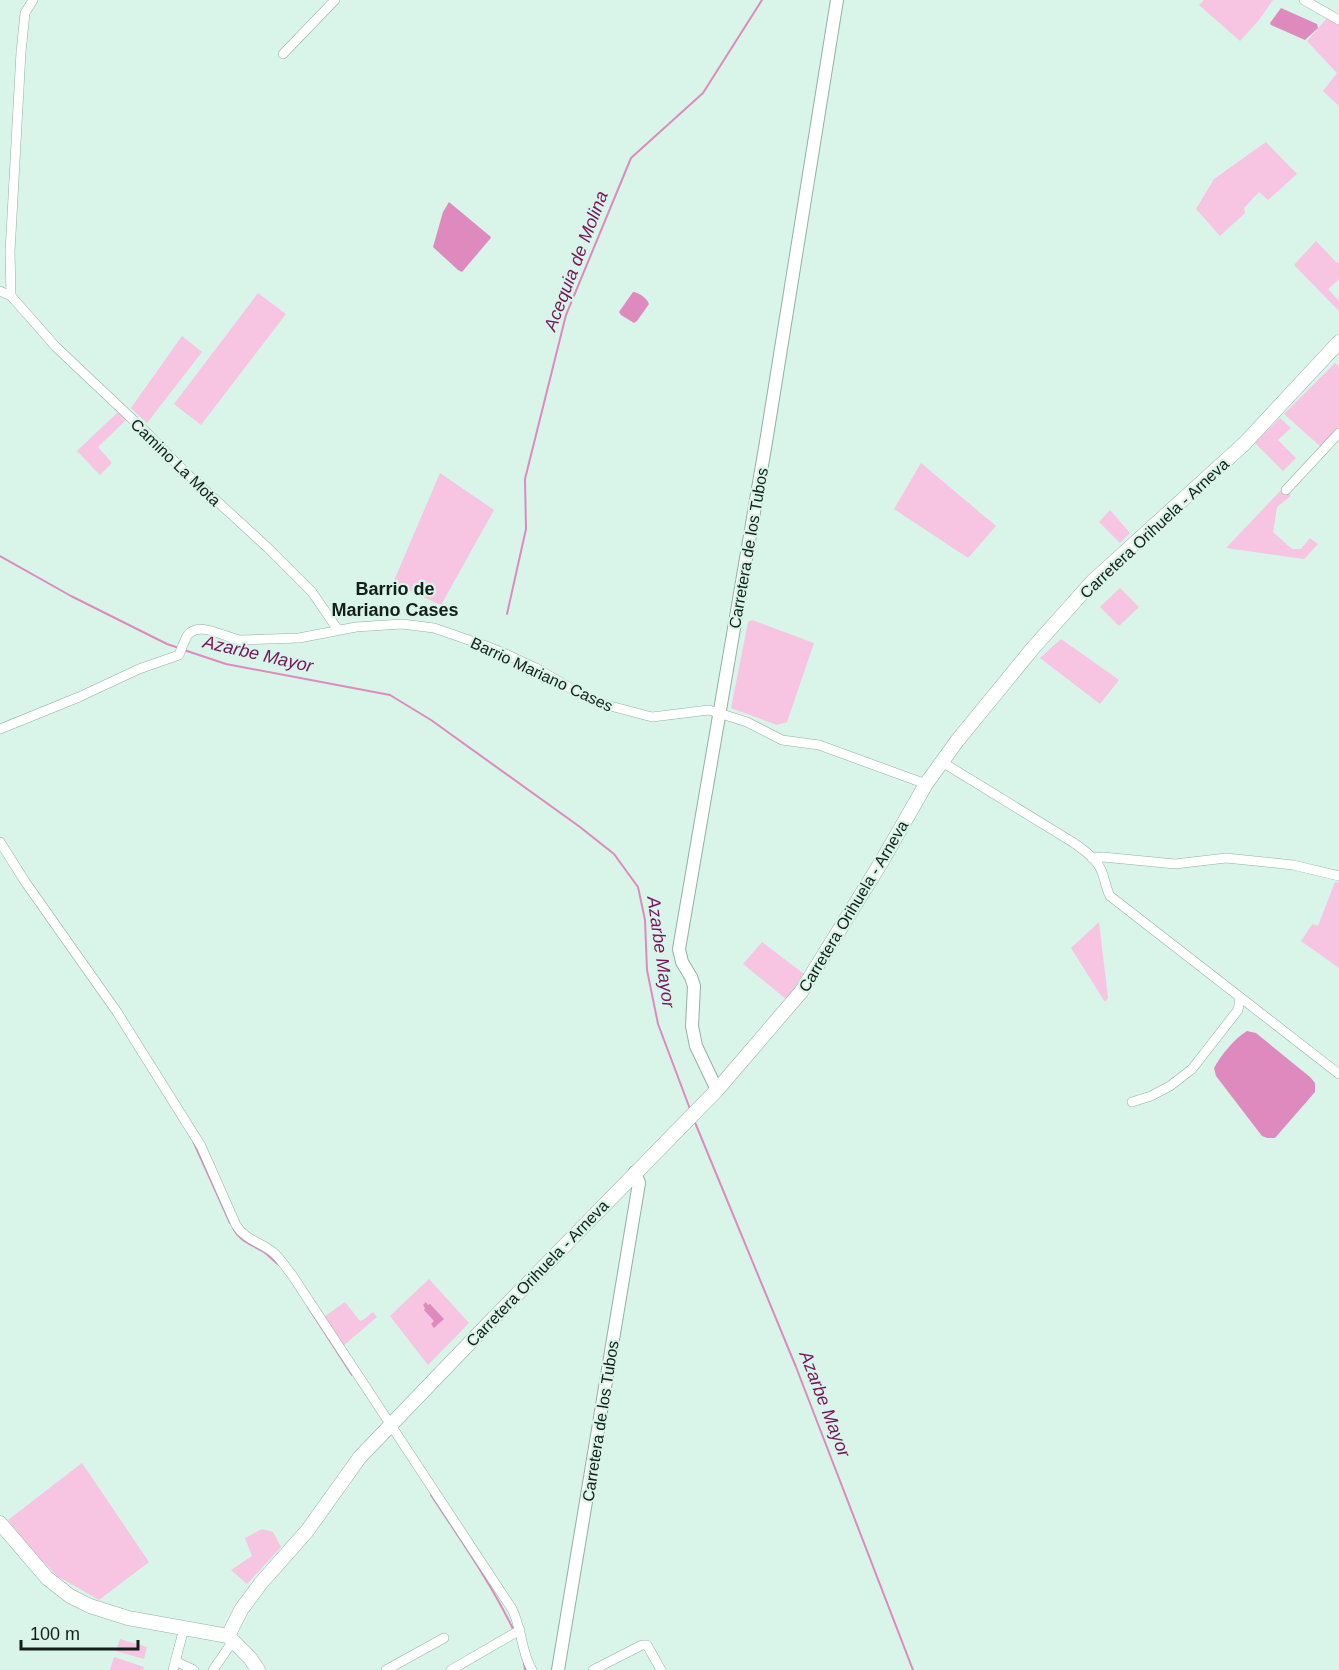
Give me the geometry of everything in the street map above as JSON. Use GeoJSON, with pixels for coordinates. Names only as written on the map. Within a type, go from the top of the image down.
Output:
{"type":"FeatureCollection","features":[{"type":"Feature","properties":{"kind":"main road","name":"Carretera Orihuela - Arneva"},"geometry":{"type":"LineString","coordinates":[[230,1638],[241,1610],[261,1583],[307,1531],[360,1457],[717,1090],[801,992],[882,861],[926,784],[1033,648],[1093,581],[1244,444],[1339,342]]}},
{"type":"Feature","properties":{"kind":"main road"},"geometry":{"type":"LineString","coordinates":[[0,1523],[42,1573],[70,1596],[111,1614],[230,1638],[250,1658],[258,1670]]}},
{"type":"Feature","properties":{"kind":"street"},"geometry":{"type":"LineString","coordinates":[[0,291],[12,296],[10,252],[21,52],[25,13],[33,0]]}},
{"type":"Feature","properties":{"kind":"street"},"geometry":{"type":"LineString","coordinates":[[283,54],[335,0]]}},
{"type":"Feature","properties":{"kind":"street","name":"Carretera de los Tubos"},"geometry":{"type":"LineString","coordinates":[[717,1090],[696,1046],[692,1026],[694,986],[682,962],[679,949],[837,0]]}},
{"type":"Feature","properties":{"kind":"street"},"geometry":{"type":"LineString","coordinates":[[1304,0],[1339,20]]}},
{"type":"Feature","properties":{"kind":"street","name":"Camino La Mota"},"geometry":{"type":"LineString","coordinates":[[12,296],[56,347],[312,592],[338,630]]}},
{"type":"Feature","properties":{"kind":"street"},"geometry":{"type":"LineString","coordinates":[[1286,489],[1339,433]]}},
{"type":"Feature","properties":{"kind":"street","name":"Barrio Mariano Cases"},"geometry":{"type":"LineString","coordinates":[[0,729],[178,654],[188,634],[194,630],[201,629],[239,640],[298,638],[356,627],[402,624],[434,628],[486,646],[536,668],[588,698],[609,706],[652,717],[709,710],[747,722],[782,740],[819,745],[926,784]]}},
{"type":"Feature","properties":{"kind":"street"},"geometry":{"type":"LineString","coordinates":[[942,762],[1074,843],[1092,858],[1103,873],[1105,887],[1110,896],[1339,1074]]}},
{"type":"Feature","properties":{"kind":"street"},"geometry":{"type":"LineString","coordinates":[[0,842],[26,883],[117,1012],[201,1146],[240,1232],[246,1238],[274,1253],[292,1275],[389,1427],[512,1609],[519,1624],[528,1664],[532,1670]]}},
{"type":"Feature","properties":{"kind":"street"},"geometry":{"type":"LineString","coordinates":[[1092,858],[1175,864],[1226,858],[1293,865],[1339,876]]}},
{"type":"Feature","properties":{"kind":"street"},"geometry":{"type":"LineString","coordinates":[[1132,1102],[1151,1096],[1170,1086],[1192,1070],[1238,1010],[1240,998]]}},
{"type":"Feature","properties":{"kind":"street","name":"Carretera de los Tubos"},"geometry":{"type":"LineString","coordinates":[[558,1670],[639,1183],[635,1172]]}},
{"type":"Feature","properties":{"kind":"street"},"geometry":{"type":"LineString","coordinates":[[184,1628],[174,1665],[194,1670]]}},
{"type":"Feature","properties":{"kind":"street"},"geometry":{"type":"LineString","coordinates":[[451,1670],[520,1630]]}},
{"type":"Feature","properties":{"kind":"street"},"geometry":{"type":"LineString","coordinates":[[213,1670],[230,1638]]}},
{"type":"Feature","properties":{"kind":"street"},"geometry":{"type":"LineString","coordinates":[[386,1670],[444,1638]]}},
{"type":"Feature","properties":{"kind":"street"},"geometry":{"type":"LineString","coordinates":[[593,1670],[642,1645],[647,1645],[661,1670]]}},
{"type":"Feature","properties":{"kind":"shaded area"},"geometry":{"type":"Polygon","coordinates":[[[1204,0],[1273,0],[1240,41],[1199,5],[1204,0]]]}},
{"type":"Feature","properties":{"kind":"shaded area"},"geometry":{"type":"Polygon","coordinates":[[[1281,8],[1317,24],[1318,28],[1305,40],[1271,25],[1270,23],[1281,8]]]}},
{"type":"Feature","properties":{"kind":"shaded area"},"geometry":{"type":"Polygon","coordinates":[[[1327,18],[1339,25],[1339,106],[1323,91],[1337,73],[1307,41],[1327,18]]]}},
{"type":"Feature","properties":{"kind":"shaded area"},"geometry":{"type":"Polygon","coordinates":[[[1266,142],[1297,174],[1268,200],[1259,192],[1244,208],[1245,213],[1220,236],[1196,209],[1214,179],[1266,142]]]}},
{"type":"Feature","properties":{"kind":"shaded area"},"geometry":{"type":"Polygon","coordinates":[[[449,202],[491,237],[462,272],[433,247],[443,212],[449,202]]]}},
{"type":"Feature","properties":{"kind":"shaded area"},"geometry":{"type":"Polygon","coordinates":[[[1316,241],[1337,263],[1339,262],[1339,279],[1328,289],[1339,301],[1339,311],[1294,265],[1316,241]]]}},
{"type":"Feature","properties":{"kind":"shaded area"},"geometry":{"type":"Polygon","coordinates":[[[633,292],[642,296],[649,304],[634,323],[619,312],[633,292]]]}},
{"type":"Feature","properties":{"kind":"shaded area"},"geometry":{"type":"Polygon","coordinates":[[[258,293],[286,314],[201,425],[174,404],[258,293]]]}},
{"type":"Feature","properties":{"kind":"shaded area"},"geometry":{"type":"Polygon","coordinates":[[[182,336],[202,352],[147,423],[131,408],[182,336]]]}},
{"type":"Feature","properties":{"kind":"shaded area"},"geometry":{"type":"Polygon","coordinates":[[[1335,363],[1339,367],[1339,427],[1321,447],[1284,414],[1335,363]]]}},
{"type":"Feature","properties":{"kind":"shaded area"},"geometry":{"type":"Polygon","coordinates":[[[118,412],[126,420],[98,447],[112,463],[100,475],[77,451],[118,412]]]}},
{"type":"Feature","properties":{"kind":"shaded area"},"geometry":{"type":"Polygon","coordinates":[[[1280,418],[1291,428],[1278,440],[1296,458],[1283,471],[1255,443],[1280,418]]]}},
{"type":"Feature","properties":{"kind":"shaded area"},"geometry":{"type":"Polygon","coordinates":[[[921,463],[996,526],[968,558],[894,509],[921,463]]]}},
{"type":"Feature","properties":{"kind":"shaded area"},"geometry":{"type":"Polygon","coordinates":[[[440,473],[494,510],[441,605],[393,583],[440,473]]]}},
{"type":"Feature","properties":{"kind":"shaded area"},"geometry":{"type":"Polygon","coordinates":[[[1283,488],[1291,496],[1277,507],[1273,532],[1292,549],[1301,549],[1310,538],[1318,544],[1304,559],[1226,548],[1283,488]]]}},
{"type":"Feature","properties":{"kind":"shaded area"},"geometry":{"type":"Polygon","coordinates":[[[1110,510],[1130,533],[1120,543],[1099,522],[1110,510]]]}},
{"type":"Feature","properties":{"kind":"shaded area"},"geometry":{"type":"Polygon","coordinates":[[[1120,588],[1139,607],[1119,626],[1100,607],[1120,588]]]}},
{"type":"Feature","properties":{"kind":"shaded area"},"geometry":{"type":"Polygon","coordinates":[[[752,620],[814,643],[787,722],[777,725],[731,708],[748,622],[752,620]]]}},
{"type":"Feature","properties":{"kind":"shaded area"},"geometry":{"type":"Polygon","coordinates":[[[1061,639],[1119,680],[1100,704],[1040,658],[1061,639]]]}},
{"type":"Feature","properties":{"kind":"shaded area"},"geometry":{"type":"Polygon","coordinates":[[[1335,882],[1339,882],[1339,968],[1301,941],[1313,924],[1318,926],[1335,882]]]}},
{"type":"Feature","properties":{"kind":"shaded area"},"geometry":{"type":"Polygon","coordinates":[[[1099,922],[1108,998],[1105,1002],[1071,948],[1099,922]]]}},
{"type":"Feature","properties":{"kind":"shaded area"},"geometry":{"type":"Polygon","coordinates":[[[762,942],[804,974],[786,999],[743,964],[762,942]]]}},
{"type":"Feature","properties":{"kind":"shaded area"},"geometry":{"type":"Polygon","coordinates":[[[1247,1031],[1256,1033],[1315,1083],[1315,1092],[1275,1138],[1262,1136],[1216,1076],[1214,1068],[1233,1043],[1247,1031]]]}},
{"type":"Feature","properties":{"kind":"shaded area"},"geometry":{"type":"Polygon","coordinates":[[[429,1279],[469,1323],[428,1365],[390,1316],[429,1279]]]}},
{"type":"Feature","properties":{"kind":"shaded area"},"geometry":{"type":"Polygon","coordinates":[[[345,1302],[360,1321],[373,1312],[377,1317],[343,1346],[324,1317],[345,1302]]]}},
{"type":"Feature","properties":{"kind":"shaded area"},"geometry":{"type":"Polygon","coordinates":[[[426,1302],[444,1319],[434,1328],[431,1324],[434,1321],[424,1310],[423,1305],[426,1302]]]}},
{"type":"Feature","properties":{"kind":"shaded area"},"geometry":{"type":"Polygon","coordinates":[[[82,1463],[149,1562],[99,1600],[57,1576],[8,1520],[82,1463]]]}},
{"type":"Feature","properties":{"kind":"shaded area"},"geometry":{"type":"Polygon","coordinates":[[[262,1529],[273,1532],[281,1547],[247,1584],[231,1570],[252,1556],[245,1538],[262,1529]]]}},
{"type":"Feature","properties":{"kind":"shaded area"},"geometry":{"type":"Polygon","coordinates":[[[120,1639],[147,1647],[144,1659],[116,1651],[120,1639]]]}},
{"type":"Feature","properties":{"kind":"shaded area"},"geometry":{"type":"Polygon","coordinates":[[[114,1657],[144,1667],[143,1670],[110,1670],[114,1657]]]}},
{"type":"Feature","properties":{"kind":"waterway","name":"Acequia de Molina"},"geometry":{"type":"LineString","coordinates":[[507,614],[526,529],[525,479],[566,315],[631,158],[703,93],[762,0]]}},
{"type":"Feature","properties":{"kind":"waterway","name":"Azarbe Mayor"},"geometry":{"type":"LineString","coordinates":[[0,556],[71,596],[179,648]]}},
{"type":"Feature","properties":{"kind":"waterway","name":"Azarbe Mayor"},"geometry":{"type":"LineString","coordinates":[[184,650],[226,664],[390,695],[431,720],[614,854],[638,887],[645,920],[647,970],[658,1024],[690,1109]]}},
{"type":"Feature","properties":{"kind":"waterway","name":"Azarbe Mayor"},"geometry":{"type":"LineString","coordinates":[[694,1120],[796,1367],[913,1670]]}},
{"type":"Feature","properties":{"kind":"waterway"},"geometry":{"type":"LineString","coordinates":[[193,1141],[230,1223]]}},
{"type":"Feature","properties":{"kind":"waterway"},"geometry":{"type":"LineString","coordinates":[[233,1228],[242,1240],[264,1252],[279,1265]]}},
{"type":"Feature","properties":{"kind":"waterway"},"geometry":{"type":"LineString","coordinates":[[308,1307],[352,1375]]}},
{"type":"Feature","properties":{"kind":"waterway"},"geometry":{"type":"LineString","coordinates":[[431,1495],[485,1578],[514,1631]]}},
{"type":"Feature","properties":{"kind":"waterway"},"geometry":{"type":"LineString","coordinates":[[524,1663],[525,1670]]}},
{"type":"Feature","properties":{"kind":"district","name":"Barrio de Mariano Cases"},"geometry":{"type":"Point","coordinates":[395,599]}}]}
